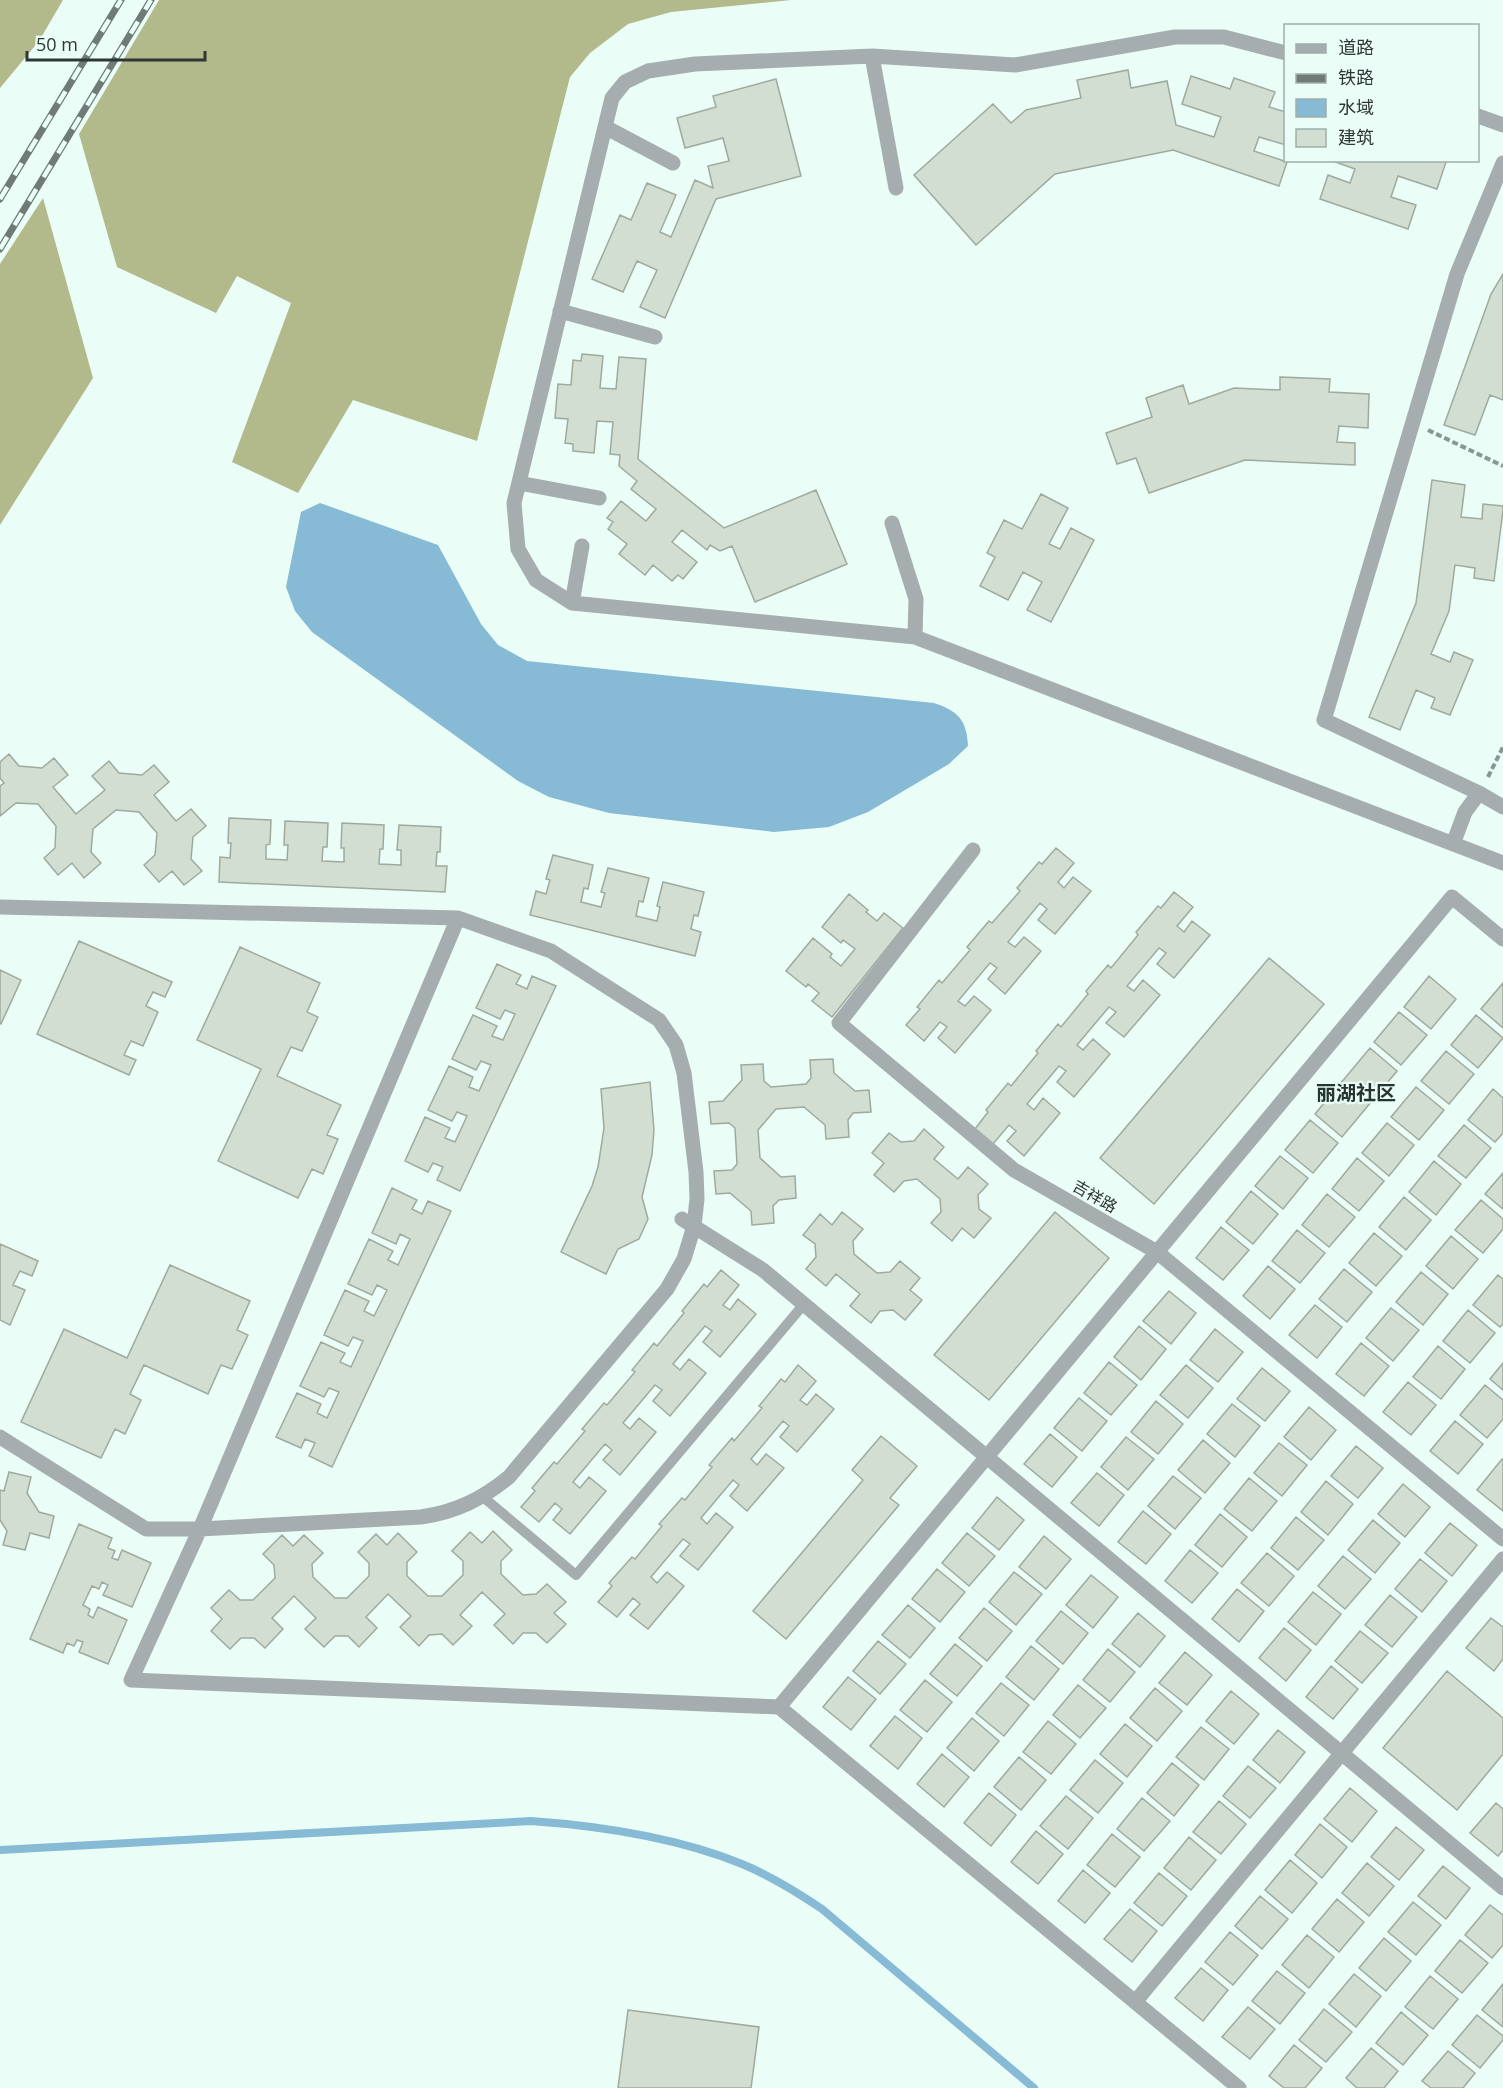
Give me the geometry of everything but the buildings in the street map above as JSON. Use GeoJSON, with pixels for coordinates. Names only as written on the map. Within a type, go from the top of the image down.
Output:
{"type":"FeatureCollection","features":[{"type":"Feature","properties":{"kind":"street"},"geometry":{"type":"LineString","coordinates":[[1284,52],[1224,37],[1175,36],[1015,64],[872,56],[695,64],[648,71],[625,82],[612,98],[514,503],[518,549],[536,580],[572,603],[915,638],[1503,863]]}},
{"type":"Feature","properties":{"kind":"street"},"geometry":{"type":"LineString","coordinates":[[872,56],[896,188]]}},
{"type":"Feature","properties":{"kind":"street"},"geometry":{"type":"LineString","coordinates":[[1479,116],[1503,125]]}},
{"type":"Feature","properties":{"kind":"street"},"geometry":{"type":"LineString","coordinates":[[605,128],[673,163]]}},
{"type":"Feature","properties":{"kind":"street"},"geometry":{"type":"LineString","coordinates":[[1503,163],[1457,274],[1324,720],[1479,793],[1503,807]]}},
{"type":"Feature","properties":{"kind":"street"},"geometry":{"type":"LineString","coordinates":[[560,311],[655,337]]}},
{"type":"Feature","properties":{"kind":"street"},"geometry":{"type":"LineString","coordinates":[[519,483],[599,498]]}},
{"type":"Feature","properties":{"kind":"street"},"geometry":{"type":"LineString","coordinates":[[892,523],[916,599],[915,638]]}},
{"type":"Feature","properties":{"kind":"street"},"geometry":{"type":"LineString","coordinates":[[572,603],[582,546]]}},
{"type":"Feature","properties":{"kind":"street"},"geometry":{"type":"LineString","coordinates":[[1453,844],[1465,812],[1479,793]]}},
{"type":"Feature","properties":{"kind":"street","name":"吉祥路"},"geometry":{"type":"LineString","coordinates":[[972,850],[839,1023],[1014,1170],[1157,1252],[1503,1539]]}},
{"type":"Feature","properties":{"kind":"street"},"geometry":{"type":"LineString","coordinates":[[779,1707],[1452,897],[1503,939]]}},
{"type":"Feature","properties":{"kind":"street"},"geometry":{"type":"LineString","coordinates":[[0,906],[458,918],[551,951],[660,1020],[676,1045],[684,1073],[697,1199],[688,1223],[684,1259],[667,1289],[509,1477],[483,1497],[453,1511],[421,1517],[200,1529],[146,1529],[0,1437]]}},
{"type":"Feature","properties":{"kind":"street"},"geometry":{"type":"LineString","coordinates":[[458,918],[200,1529],[131,1680],[779,1707],[1239,2088]]}},
{"type":"Feature","properties":{"kind":"street"},"geometry":{"type":"LineString","coordinates":[[688,1223],[763,1270],[1503,1888]]}},
{"type":"Feature","properties":{"kind":"street"},"geometry":{"type":"LineString","coordinates":[[1135,2002],[1503,1559]]}},
{"type":"Feature","properties":{"kind":"lane"},"geometry":{"type":"LineString","coordinates":[[483,1497],[576,1575],[804,1304]]}},
{"type":"Feature","properties":{"kind":"path"},"geometry":{"type":"LineString","coordinates":[[1412,422],[1503,466]]}},
{"type":"Feature","properties":{"kind":"path"},"geometry":{"type":"LineString","coordinates":[[1479,793],[1503,747]]}},
{"type":"Feature","properties":{"kind":"green space"},"geometry":{"type":"Polygon","coordinates":[[[0,0],[63,0],[39,41],[0,88],[0,0]]]}},
{"type":"Feature","properties":{"kind":"green space"},"geometry":{"type":"Polygon","coordinates":[[[159,0],[791,0],[671,12],[628,24],[590,53],[570,77],[477,441],[353,400],[298,493],[232,462],[291,303],[237,276],[216,313],[117,267],[79,134],[159,0]]]}},
{"type":"Feature","properties":{"kind":"green space"},"geometry":{"type":"Polygon","coordinates":[[[43,198],[93,378],[0,525],[0,264],[43,198]]]}},
{"type":"Feature","properties":{"kind":"water"},"geometry":{"type":"Polygon","coordinates":[[[320,503],[438,545],[481,624],[498,645],[527,661],[934,703],[949,709],[960,718],[966,729],[968,746],[949,764],[868,812],[829,827],[774,832],[609,813],[549,797],[518,781],[312,632],[295,611],[286,587],[301,512],[320,503]]]}},
{"type":"Feature","properties":{"kind":"waterway"},"geometry":{"type":"LineString","coordinates":[[0,1850],[531,1821],[585,1826],[665,1840],[717,1855],[753,1869],[822,1909],[1034,2088]]}},
{"type":"Feature","properties":{"kind":"railway"},"geometry":{"type":"LineString","coordinates":[[0,199],[121,0]]}},
{"type":"Feature","properties":{"kind":"railway"},"geometry":{"type":"LineString","coordinates":[[0,249],[151,0]]}},
{"type":"Feature","properties":{"kind":"district","name":"丽湖社区"},"geometry":{"type":"Point","coordinates":[1356,1092]}}]}
